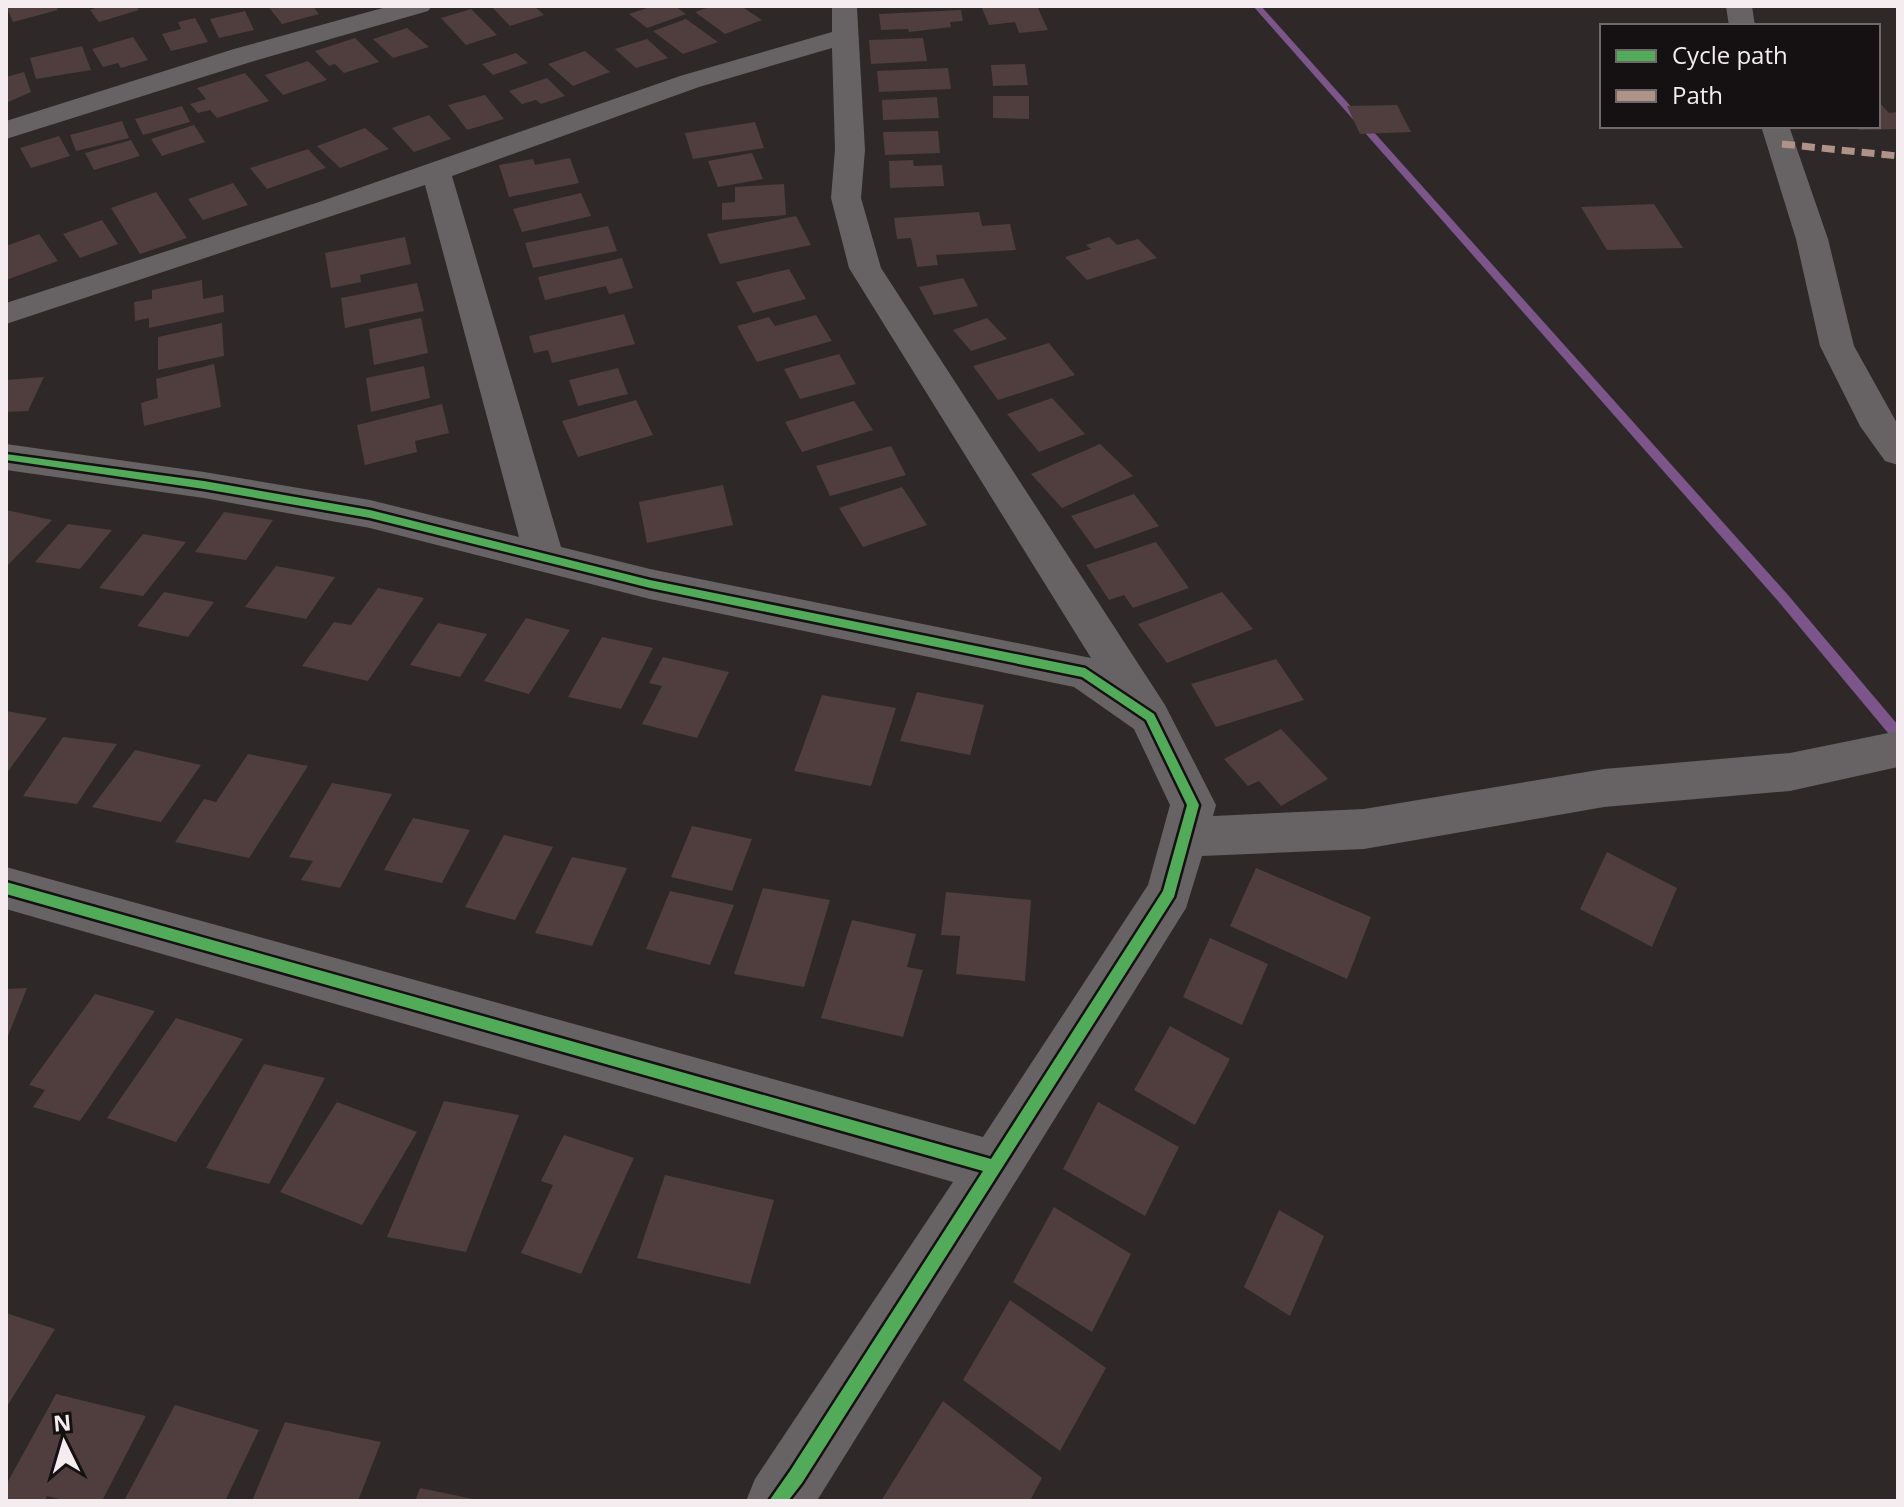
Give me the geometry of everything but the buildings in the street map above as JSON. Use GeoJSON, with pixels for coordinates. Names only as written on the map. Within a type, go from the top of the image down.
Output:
{"type":"FeatureCollection","features":[{"type":"Feature","properties":{"kind":"street"},"geometry":{"type":"LineString","coordinates":[[6,130],[244,55],[419,6]]}},
{"type":"Feature","properties":{"kind":"street"},"geometry":{"type":"LineString","coordinates":[[6,314],[436,171],[546,128],[734,67],[845,21],[850,150],[846,198],[865,268],[1150,717],[1193,805],[1169,893],[777,1501]]}},
{"type":"Feature","properties":{"kind":"street"},"geometry":{"type":"LineString","coordinates":[[1776,128],[1812,239],[1837,346],[1873,417],[1898,452]]}},
{"type":"Feature","properties":{"kind":"street"},"geometry":{"type":"LineString","coordinates":[[436,171],[544,557]]}},
{"type":"Feature","properties":{"kind":"street"},"geometry":{"type":"LineString","coordinates":[[6,494],[22,460],[204,485],[370,514],[650,584],[1085,673],[1150,717]]}},
{"type":"Feature","properties":{"kind":"street"},"geometry":{"type":"LineString","coordinates":[[1184,837],[1364,829],[1448,812],[1604,788],[1790,772],[1898,749]]}},
{"type":"Feature","properties":{"kind":"street"},"geometry":{"type":"LineString","coordinates":[[6,888],[994,1167]]}},
{"type":"Feature","properties":{"kind":"waterway"},"geometry":{"type":"LineString","coordinates":[[1257,6],[1783,598],[1898,735]]}},
{"type":"Feature","properties":{"kind":"marked path"},"geometry":{"type":"LineString","coordinates":[[1782,144],[1898,156]]}},
{"type":"Feature","properties":{"kind":"cycle path"},"geometry":{"type":"LineString","coordinates":[[6,457],[204,485],[370,514],[650,584],[1085,673],[1150,717],[1193,805],[1169,893],[796,1477],[777,1501]]}},
{"type":"Feature","properties":{"kind":"cycle path"},"geometry":{"type":"LineString","coordinates":[[6,888],[994,1167]]}}]}
